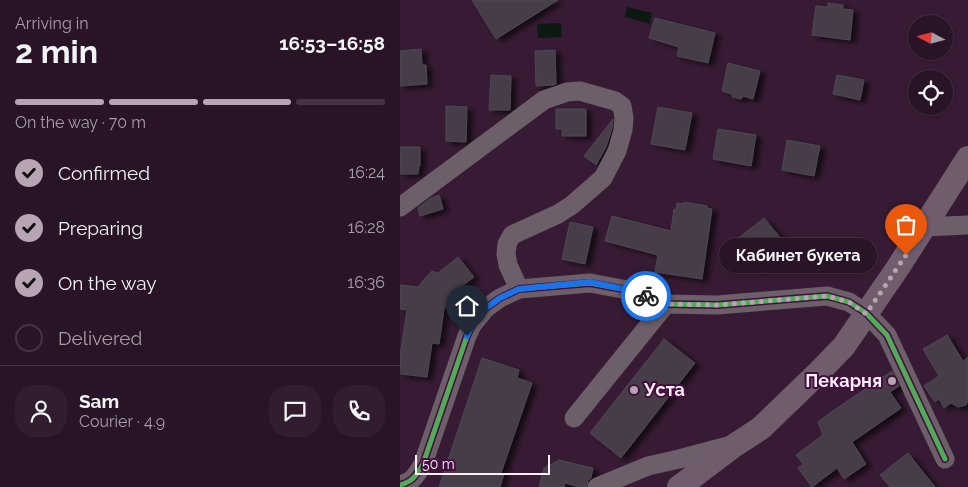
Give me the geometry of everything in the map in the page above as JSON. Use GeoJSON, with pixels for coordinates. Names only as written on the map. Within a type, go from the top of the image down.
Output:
{"type":"FeatureCollection","features":[{"type":"Feature","properties":{"kind":"main road"},"geometry":{"type":"LineString","coordinates":[[679,487],[734,445],[760,428],[844,346],[897,269],[968,158]]}},
{"type":"Feature","properties":{"kind":"street"},"geometry":{"type":"LineString","coordinates":[[400,207],[544,100],[567,92],[580,91],[615,101],[622,106],[623,130],[617,151],[603,178],[572,206],[512,235],[507,244],[508,265],[519,289]]}},
{"type":"Feature","properties":{"kind":"street"},"geometry":{"type":"LineString","coordinates":[[924,227],[968,226]]}},
{"type":"Feature","properties":{"kind":"street"},"geometry":{"type":"LineString","coordinates":[[400,485],[413,479],[423,464],[472,325],[486,308],[500,298],[519,289],[590,282],[633,291],[666,304],[718,305],[827,296],[849,302],[866,314],[887,335],[945,459]]}},
{"type":"Feature","properties":{"kind":"street"},"geometry":{"type":"LineString","coordinates":[[574,418],[666,304]]}},
{"type":"Feature","properties":{"kind":"street"},"geometry":{"type":"LineString","coordinates":[[597,487],[648,466],[734,445]]}},
{"type":"Feature","properties":{"kind":"shaded area"},"geometry":{"type":"Polygon","coordinates":[[[627,7],[652,13],[650,24],[625,17],[627,7]]]}},
{"type":"Feature","properties":{"kind":"shaded area"},"geometry":{"type":"Polygon","coordinates":[[[561,23],[562,37],[538,38],[537,24],[561,23]]]}},
{"type":"Feature","properties":{"kind":"building"},"geometry":{"type":"Polygon","coordinates":[[[472,0],[558,0],[496,39],[472,0]]]}},
{"type":"Feature","properties":{"kind":"building"},"geometry":{"type":"Polygon","coordinates":[[[828,3],[843,5],[843,9],[853,10],[850,40],[812,35],[816,6],[828,7],[828,3]]]}},
{"type":"Feature","properties":{"kind":"building"},"geometry":{"type":"Polygon","coordinates":[[[655,18],[715,33],[708,63],[677,56],[679,47],[649,38],[655,18]]]}},
{"type":"Feature","properties":{"kind":"building"},"geometry":{"type":"Polygon","coordinates":[[[421,49],[422,65],[426,65],[427,84],[400,86],[400,51],[421,49]]]}},
{"type":"Feature","properties":{"kind":"building"},"geometry":{"type":"Polygon","coordinates":[[[555,50],[556,84],[536,86],[535,51],[555,50]]]}},
{"type":"Feature","properties":{"kind":"building"},"geometry":{"type":"Polygon","coordinates":[[[728,63],[760,71],[753,99],[743,96],[741,99],[732,97],[732,94],[722,91],[728,63]]]}},
{"type":"Feature","properties":{"kind":"building"},"geometry":{"type":"Polygon","coordinates":[[[491,75],[511,76],[510,110],[489,110],[491,75]]]}},
{"type":"Feature","properties":{"kind":"building"},"geometry":{"type":"Polygon","coordinates":[[[837,75],[864,80],[860,100],[833,94],[837,75]]]}},
{"type":"Feature","properties":{"kind":"building"},"geometry":{"type":"Polygon","coordinates":[[[446,106],[467,107],[466,142],[446,141],[446,106]]]}},
{"type":"Feature","properties":{"kind":"building"},"geometry":{"type":"Polygon","coordinates":[[[658,107],[692,113],[685,150],[651,144],[658,107]]]}},
{"type":"Feature","properties":{"kind":"building"},"geometry":{"type":"Polygon","coordinates":[[[556,109],[586,109],[586,136],[562,136],[562,129],[556,129],[556,109]]]}},
{"type":"Feature","properties":{"kind":"building"},"geometry":{"type":"Polygon","coordinates":[[[613,119],[606,147],[596,165],[584,156],[613,119]]]}},
{"type":"Feature","properties":{"kind":"building"},"geometry":{"type":"Polygon","coordinates":[[[718,129],[756,135],[751,166],[713,159],[718,129]]]}},
{"type":"Feature","properties":{"kind":"building"},"geometry":{"type":"Polygon","coordinates":[[[787,140],[820,146],[814,176],[782,170],[787,140]]]}},
{"type":"Feature","properties":{"kind":"building"},"geometry":{"type":"Polygon","coordinates":[[[400,147],[420,147],[418,174],[400,174],[400,147]]]}},
{"type":"Feature","properties":{"kind":"building"},"geometry":{"type":"Polygon","coordinates":[[[439,195],[443,209],[420,216],[418,208],[431,198],[439,195]]]}},
{"type":"Feature","properties":{"kind":"building"},"geometry":{"type":"Polygon","coordinates":[[[684,202],[707,206],[707,208],[712,209],[702,279],[655,272],[658,255],[605,241],[612,216],[671,231],[674,209],[676,210],[677,203],[684,204],[684,202]]]}},
{"type":"Feature","properties":{"kind":"building"},"geometry":{"type":"Polygon","coordinates":[[[764,218],[788,247],[759,271],[735,241],[764,218]]]}},
{"type":"Feature","properties":{"kind":"building"},"geometry":{"type":"Polygon","coordinates":[[[570,222],[593,227],[585,264],[562,259],[570,222]]]}},
{"type":"Feature","properties":{"kind":"building"},"geometry":{"type":"Polygon","coordinates":[[[458,257],[474,277],[461,287],[444,309],[439,344],[432,343],[427,377],[401,374],[400,356],[407,310],[400,309],[400,285],[418,287],[432,271],[438,273],[458,257]]]}},
{"type":"Feature","properties":{"kind":"building"},"geometry":{"type":"Polygon","coordinates":[[[947,335],[963,361],[968,357],[968,400],[966,405],[958,407],[951,403],[944,408],[939,399],[935,402],[924,386],[939,376],[923,349],[947,335]]]}},
{"type":"Feature","properties":{"kind":"building"},"geometry":{"type":"Polygon","coordinates":[[[664,339],[695,363],[621,458],[590,433],[664,339]]]}},
{"type":"Feature","properties":{"kind":"building"},"geometry":{"type":"Polygon","coordinates":[[[482,358],[519,370],[517,378],[532,383],[501,473],[504,474],[500,487],[439,487],[482,358]]]}},
{"type":"Feature","properties":{"kind":"building"},"geometry":{"type":"Polygon","coordinates":[[[892,371],[899,386],[890,392],[901,408],[852,442],[866,464],[844,479],[837,468],[812,487],[798,468],[803,464],[796,455],[823,435],[818,422],[892,371]]]}},
{"type":"Feature","properties":{"kind":"building"},"geometry":{"type":"Polygon","coordinates":[[[908,453],[935,487],[890,487],[880,475],[908,453]]]}},
{"type":"Feature","properties":{"kind":"building"},"geometry":{"type":"Polygon","coordinates":[[[559,460],[593,468],[591,478],[586,487],[565,483],[564,487],[539,487],[544,468],[559,460]]]}},
{"type":"Feature","properties":{"kind":"cycle path"},"geometry":{"type":"LineString","coordinates":[[400,485],[412,479],[423,464],[467,336],[472,325],[486,308],[500,298],[519,289],[590,283],[633,291],[666,304],[717,305],[827,296],[849,302],[866,313],[887,335],[945,459]]}},
{"type":"Feature","properties":{"kind":"way so far"},"geometry":{"type":"LineString","coordinates":[[646,296],[666,304],[718,305],[827,296],[849,302],[866,314],[906,255]]}},
{"type":"Feature","properties":{"kind":"place","name":"Кабинет букета"},"geometry":{"type":"Point","coordinates":[906,255]}},
{"type":"Feature","properties":{"kind":"place","name":"Пекарня"},"geometry":{"type":"Point","coordinates":[892,381]}},
{"type":"Feature","properties":{"kind":"place","name":"Уста"},"geometry":{"type":"Point","coordinates":[634,390]}},
{"type":"Feature","properties":{"kind":"route"},"geometry":{"type":"LineString","coordinates":[[467,336],[472,325],[486,308],[500,298],[519,289],[590,282],[633,291],[646,296]]}}]}
